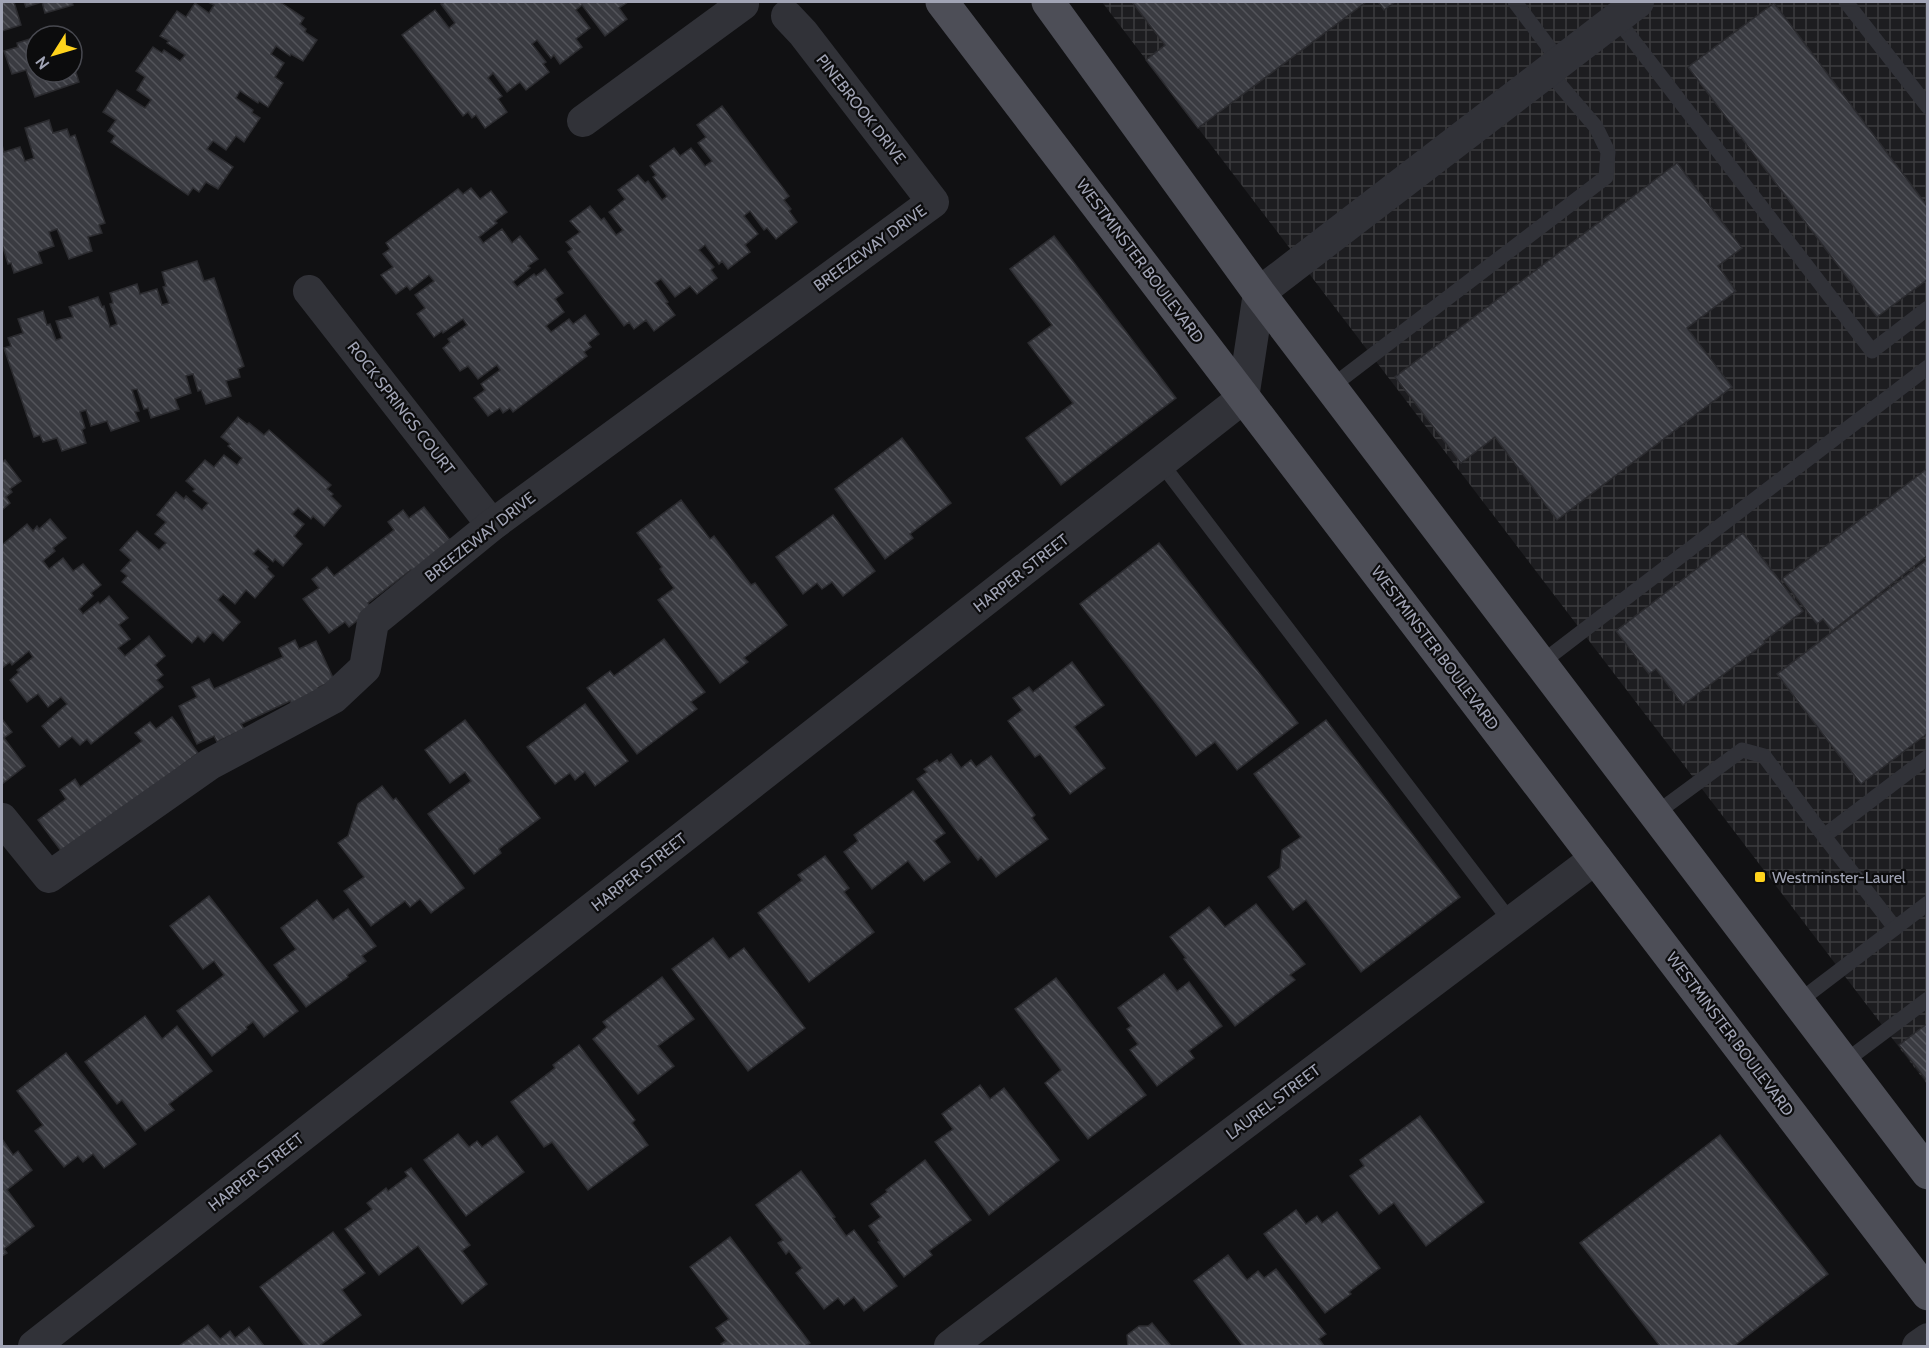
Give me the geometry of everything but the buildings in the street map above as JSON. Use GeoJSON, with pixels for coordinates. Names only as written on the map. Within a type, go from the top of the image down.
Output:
{"type":"FeatureCollection","features":[{"type":"Feature","properties":{"kind":"main road","name":"WESTMINSTER BOULEVARD"},"geometry":{"type":"LineString","coordinates":[[942,2],[1928,1294]]}},
{"type":"Feature","properties":{"kind":"main road"},"geometry":{"type":"LineString","coordinates":[[1048,2],[1259,293],[1928,1173]]}},
{"type":"Feature","properties":{"kind":"street"},"geometry":{"type":"LineString","coordinates":[[584,121],[743,3],[750,12],[758,17],[778,19],[795,9]]}},
{"type":"Feature","properties":{"kind":"street","name":"PINEBROOK DRIVE"},"geometry":{"type":"LineString","coordinates":[[795,9],[803,33],[933,202]]}},
{"type":"Feature","properties":{"kind":"street"},"geometry":{"type":"LineString","coordinates":[[1243,398],[1259,293],[1627,10]]}},
{"type":"Feature","properties":{"kind":"street","name":"BREEZEWAY DRIVE"},"geometry":{"type":"LineString","coordinates":[[2,819],[49,877],[210,764],[333,698],[365,668],[373,622],[492,525],[933,202]]}},
{"type":"Feature","properties":{"kind":"street","name":"ROCK SPRINGS COURT"},"geometry":{"type":"LineString","coordinates":[[309,291],[492,525]]}},
{"type":"Feature","properties":{"kind":"street","name":"HARPER STREET"},"geometry":{"type":"LineString","coordinates":[[34,1347],[1243,398]]}},
{"type":"Feature","properties":{"kind":"street","name":"LAUREL STREET"},"geometry":{"type":"LineString","coordinates":[[950,1347],[1596,858]]}},
{"type":"Feature","properties":{"kind":"street"},"geometry":{"type":"LineString","coordinates":[[1918,1347],[1928,1339]]}},
{"type":"Feature","properties":{"kind":"lane"},"geometry":{"type":"LineString","coordinates":[[1331,387],[1606,177],[1608,152],[1596,128],[1554,66],[1515,2]]}},
{"type":"Feature","properties":{"kind":"lane"},"geometry":{"type":"LineString","coordinates":[[1846,2],[1928,107]]}},
{"type":"Feature","properties":{"kind":"lane"},"geometry":{"type":"LineString","coordinates":[[1627,10],[1872,351],[1928,308]]}},
{"type":"Feature","properties":{"kind":"lane"},"geometry":{"type":"LineString","coordinates":[[1541,663],[1928,367]]}},
{"type":"Feature","properties":{"kind":"lane"},"geometry":{"type":"LineString","coordinates":[[1161,463],[1511,922]]}},
{"type":"Feature","properties":{"kind":"lane"},"geometry":{"type":"LineString","coordinates":[[1655,814],[1742,750],[1764,756],[1895,928]]}},
{"type":"Feature","properties":{"kind":"lane"},"geometry":{"type":"LineString","coordinates":[[1824,836],[1928,757]]}},
{"type":"Feature","properties":{"kind":"lane"},"geometry":{"type":"LineString","coordinates":[[1798,1002],[1928,903]]}},
{"type":"Feature","properties":{"kind":"lane"},"geometry":{"type":"LineString","coordinates":[[1843,1063],[1928,999]]}},
{"type":"Feature","properties":{"kind":"shaded area"},"geometry":{"type":"Polygon","coordinates":[[[1102,2],[1927,2],[1927,1084],[1102,2]]]}},
{"type":"Feature","properties":{"kind":"place","name":"Westminster-Laurel"},"geometry":{"type":"Point","coordinates":[1760,877]}}]}
